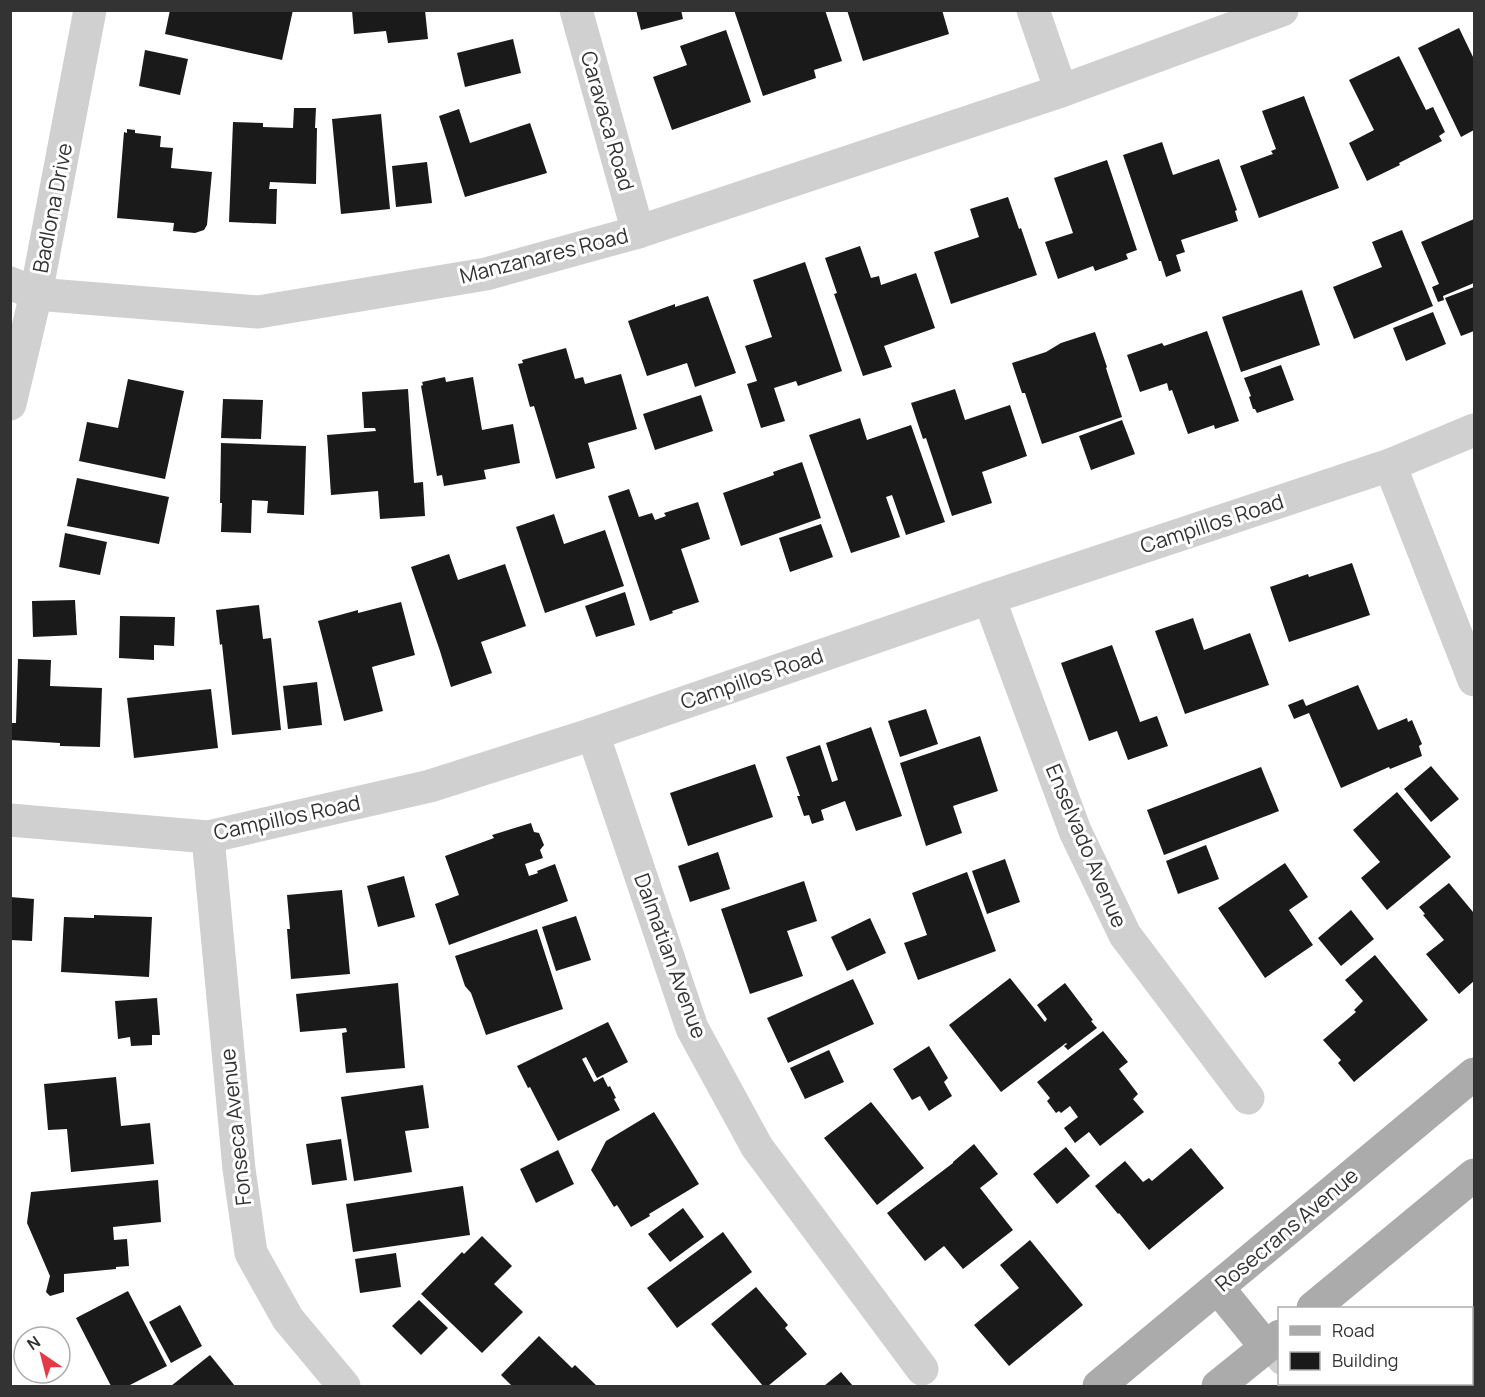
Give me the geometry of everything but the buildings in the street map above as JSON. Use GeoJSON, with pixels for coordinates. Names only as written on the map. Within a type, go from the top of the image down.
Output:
{"type":"FeatureCollection","features":[{"type":"Feature","properties":{"kind":"main road","name":"Rosecrans Avenue"},"geometry":{"type":"LineString","coordinates":[[1099,1386],[1474,1074]]}},
{"type":"Feature","properties":{"kind":"main road"},"geometry":{"type":"LineString","coordinates":[[1314,1307],[1474,1175]]}},
{"type":"Feature","properties":{"kind":"main road"},"geometry":{"type":"LineString","coordinates":[[1218,1288],[1275,1349],[1218,1386]]}},
{"type":"Feature","properties":{"kind":"street","name":"Badlona Drive"},"geometry":{"type":"LineString","coordinates":[[10,404],[23,289],[90,10]]}},
{"type":"Feature","properties":{"kind":"street","name":"Caravaca Road"},"geometry":{"type":"LineString","coordinates":[[576,10],[638,232]]}},
{"type":"Feature","properties":{"kind":"street"},"geometry":{"type":"LineString","coordinates":[[1033,10],[1061,91]]}},
{"type":"Feature","properties":{"kind":"street","name":"Manzanares Road"},"geometry":{"type":"LineString","coordinates":[[23,289],[258,312],[486,274],[638,232],[1061,91],[1282,10]]}},
{"type":"Feature","properties":{"kind":"street","name":"Campillos Road"},"geometry":{"type":"LineString","coordinates":[[10,820],[207,837],[430,786],[593,734],[989,598],[1390,465],[1474,430]]}},
{"type":"Feature","properties":{"kind":"street"},"geometry":{"type":"LineString","coordinates":[[1390,465],[1474,680]]}},
{"type":"Feature","properties":{"kind":"street","name":"Enselvado Avenue"},"geometry":{"type":"LineString","coordinates":[[989,598],[1075,831],[1125,935],[1248,1098]]}},
{"type":"Feature","properties":{"kind":"street","name":"Dalmatian Avenue"},"geometry":{"type":"LineString","coordinates":[[593,734],[692,1028],[757,1147],[922,1369]]}},
{"type":"Feature","properties":{"kind":"street","name":"Fonseca Avenue"},"geometry":{"type":"LineString","coordinates":[[207,837],[239,1169],[251,1253],[288,1319],[344,1386]]}}]}
